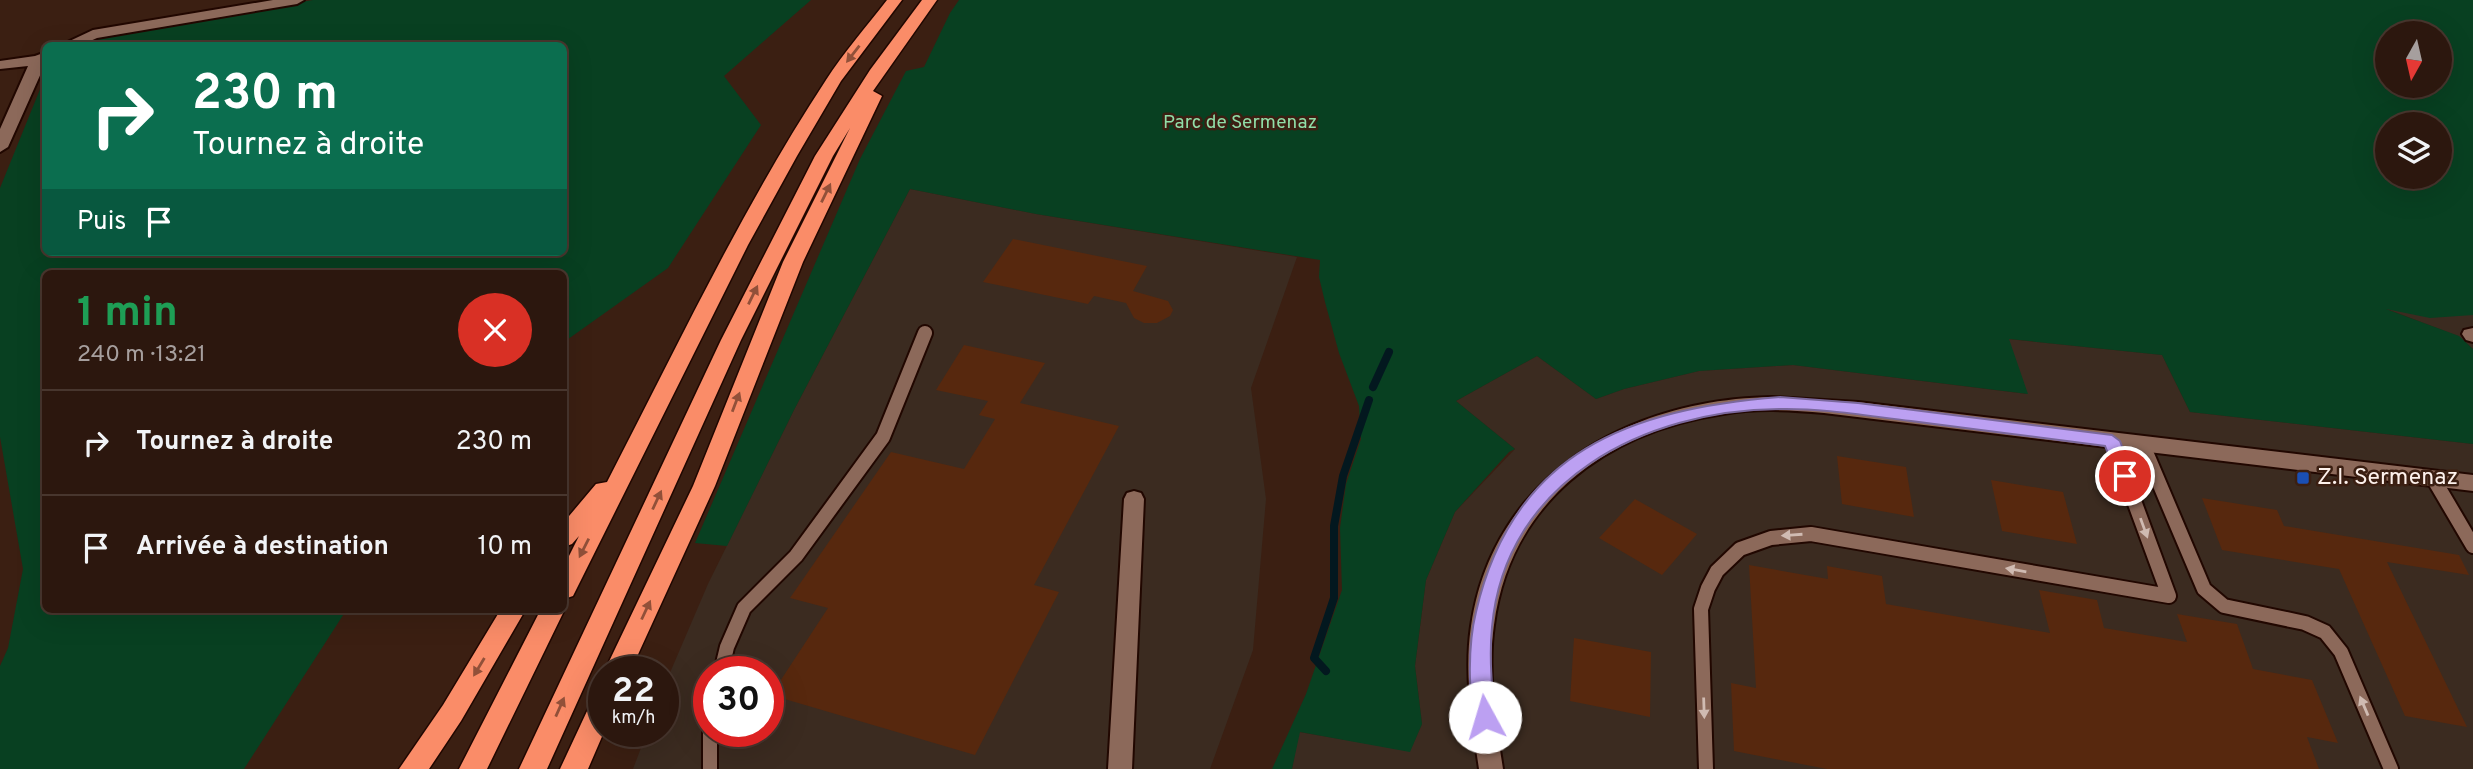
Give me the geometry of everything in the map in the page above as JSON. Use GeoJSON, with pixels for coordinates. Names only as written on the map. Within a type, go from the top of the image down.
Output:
{"type":"FeatureCollection","features":[{"type":"Feature","properties":{"kind":"highway"},"geometry":{"type":"LineString","coordinates":[[567,583],[739,244],[788,156],[834,80],[895,0]]}},
{"type":"Feature","properties":{"kind":"highway"},"geometry":{"type":"LineString","coordinates":[[533,769],[763,275],[852,109],[930,0]]}},
{"type":"Feature","properties":{"kind":"highway"},"geometry":{"type":"LineString","coordinates":[[624,656],[704,486],[793,262],[908,29]]}},
{"type":"Feature","properties":{"kind":"highway"},"geometry":{"type":"LineString","coordinates":[[567,534],[626,465]]}},
{"type":"Feature","properties":{"kind":"highway"},"geometry":{"type":"LineString","coordinates":[[413,769],[452,713],[512,613]]}},
{"type":"Feature","properties":{"kind":"highway"},"geometry":{"type":"LineString","coordinates":[[472,769],[552,613]]}},
{"type":"Feature","properties":{"kind":"highway"},"geometry":{"type":"LineString","coordinates":[[574,769],[588,738]]}},
{"type":"Feature","properties":{"kind":"street"},"geometry":{"type":"LineString","coordinates":[[75,42],[124,17],[252,0]]}},
{"type":"Feature","properties":{"kind":"street"},"geometry":{"type":"LineString","coordinates":[[93,34],[297,0]]}},
{"type":"Feature","properties":{"kind":"street"},"geometry":{"type":"LineString","coordinates":[[0,65],[42,58]]}},
{"type":"Feature","properties":{"kind":"street"},"geometry":{"type":"LineString","coordinates":[[0,147],[42,58]]}},
{"type":"Feature","properties":{"kind":"street"},"geometry":{"type":"LineString","coordinates":[[1491,769],[1480,674],[1482,625],[1492,580],[1508,542],[1529,509],[1548,488],[1591,452],[1624,434],[1720,408],[1780,403],[1858,409],[2473,483]]}},
{"type":"Feature","properties":{"kind":"street"},"geometry":{"type":"LineString","coordinates":[[1120,769],[1134,499]]}},
{"type":"Feature","properties":{"kind":"lane"},"geometry":{"type":"LineString","coordinates":[[725,656],[744,607],[796,556],[883,437],[925,333]]}},
{"type":"Feature","properties":{"kind":"lane"},"geometry":{"type":"LineString","coordinates":[[1706,769],[1701,609],[1707,586],[1720,564],[1748,544],[1769,537],[1811,534],[2169,596],[2112,441]]}},
{"type":"Feature","properties":{"kind":"lane"},"geometry":{"type":"LineString","coordinates":[[2143,444],[2204,589],[2224,606],[2305,623],[2325,632],[2341,652],[2391,769]]}},
{"type":"Feature","properties":{"kind":"lane"},"geometry":{"type":"LineString","coordinates":[[2433,478],[2473,545]]}},
{"type":"Feature","properties":{"kind":"lane"},"geometry":{"type":"LineString","coordinates":[[709,747],[710,769]]}},
{"type":"Feature","properties":{"kind":"shaded area"},"geometry":{"type":"Polygon","coordinates":[[[910,189],[1036,214],[1297,257],[1251,388],[1266,499],[1253,650],[1210,769],[633,769],[641,747],[679,747],[677,656],[708,584],[794,410],[910,189]]]}},
{"type":"Feature","properties":{"kind":"shaded area"},"geometry":{"type":"Polygon","coordinates":[[[2379,306],[2473,315],[2473,349],[2458,336],[2379,306]]]}},
{"type":"Feature","properties":{"kind":"shaded area"},"geometry":{"type":"Polygon","coordinates":[[[2008,339],[2162,355],[2190,412],[2473,444],[2473,769],[1292,769],[1299,732],[1410,751],[1422,724],[1415,666],[1426,580],[1455,512],[1515,449],[1456,401],[1537,356],[1596,399],[1624,389],[1699,371],[1793,365],[2027,394],[2008,339]]]}},
{"type":"Feature","properties":{"kind":"green space"},"geometry":{"type":"Polygon","coordinates":[[[313,0],[811,0],[724,76],[761,125],[668,268],[567,340],[567,270],[42,270],[42,613],[344,613],[244,769],[0,769],[0,666],[8,648],[23,569],[0,437],[0,188],[42,84],[42,256],[567,256],[567,42],[86,42],[97,37],[313,0]]]}},
{"type":"Feature","properties":{"kind":"green space","name":"Parc de Sermenaz"},"geometry":{"type":"Polygon","coordinates":[[[959,0],[2473,0],[2473,315],[2430,318],[2386,309],[2459,336],[2473,349],[2473,444],[2190,412],[2162,355],[2009,339],[2028,394],[1793,365],[1699,371],[1624,389],[1596,399],[1537,356],[1456,401],[1515,449],[1509,452],[1455,512],[1426,580],[1415,666],[1422,724],[1410,752],[1300,732],[1292,769],[1272,769],[1306,694],[1342,590],[1340,528],[1346,484],[1361,439],[1359,406],[1339,353],[1325,302],[1319,277],[1320,260],[1036,214],[910,189],[794,410],[727,546],[695,543],[860,159],[906,71],[924,67],[959,0]]]}},
{"type":"Feature","properties":{"kind":"building"},"geometry":{"type":"Polygon","coordinates":[[[1013,239],[1147,266],[1133,291],[1168,301],[1173,310],[1170,316],[1157,323],[1144,323],[1134,318],[1126,303],[1094,296],[1088,304],[983,282],[1013,239]]]}},
{"type":"Feature","properties":{"kind":"building"},"geometry":{"type":"Polygon","coordinates":[[[964,345],[1045,363],[1020,403],[1119,426],[1034,585],[1059,592],[975,755],[784,699],[784,675],[828,608],[790,598],[891,452],[964,469],[995,419],[979,415],[988,401],[936,390],[964,345]]]}},
{"type":"Feature","properties":{"kind":"building"},"geometry":{"type":"Polygon","coordinates":[[[1837,456],[1906,467],[1914,517],[1842,504],[1837,456]]]}},
{"type":"Feature","properties":{"kind":"building"},"geometry":{"type":"Polygon","coordinates":[[[1991,480],[2063,492],[2077,544],[2002,531],[1991,480]]]}},
{"type":"Feature","properties":{"kind":"building"},"geometry":{"type":"Polygon","coordinates":[[[2202,498],[2277,510],[2284,526],[2459,555],[2469,575],[2387,562],[2467,727],[2405,716],[2339,569],[2222,550],[2202,498]]]}},
{"type":"Feature","properties":{"kind":"building"},"geometry":{"type":"Polygon","coordinates":[[[1635,499],[1697,534],[1662,575],[1599,538],[1635,499]]]}},
{"type":"Feature","properties":{"kind":"building"},"geometry":{"type":"Polygon","coordinates":[[[1749,565],[1828,579],[1827,566],[1882,576],[1886,604],[2050,633],[2039,590],[2097,600],[2104,628],[2187,642],[2177,614],[2237,624],[2253,669],[2312,680],[2338,743],[2307,737],[2319,769],[1827,769],[1734,751],[1731,683],[1756,688],[1749,565]]]}},
{"type":"Feature","properties":{"kind":"building"},"geometry":{"type":"Polygon","coordinates":[[[1574,638],[1651,652],[1650,717],[1570,701],[1574,638]]]}},
{"type":"Feature","properties":{"kind":"waterway"},"geometry":{"type":"LineString","coordinates":[[1373,387],[1389,352]]}},
{"type":"Feature","properties":{"kind":"waterway"},"geometry":{"type":"LineString","coordinates":[[1326,671],[1314,658],[1334,598],[1334,526],[1343,476],[1369,400]]}},
{"type":"Feature","properties":{"kind":"place","name":"Z.I. Sermenaz"},"geometry":{"type":"Point","coordinates":[2303,478]}},
{"type":"Feature","properties":{"kind":"route"},"geometry":{"type":"LineString","coordinates":[[1485,717],[1480,674],[1482,625],[1492,580],[1508,542],[1529,509],[1562,474],[1591,452],[1639,428],[1720,408],[1780,403],[1858,409],[2112,441],[2125,476]]}}]}
